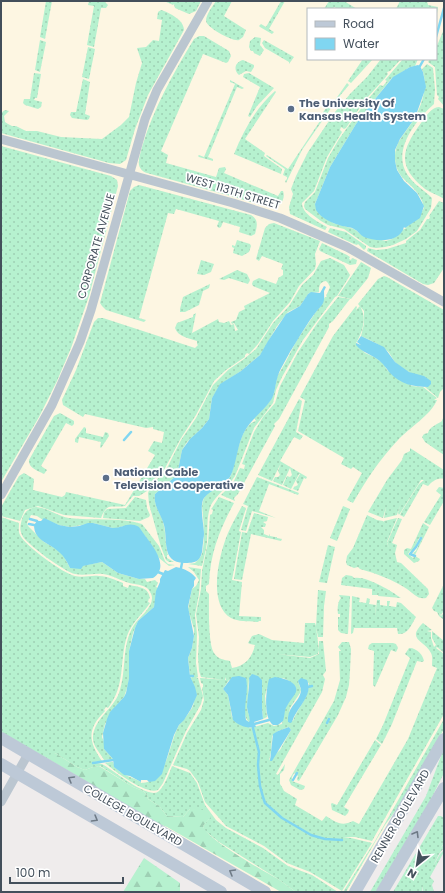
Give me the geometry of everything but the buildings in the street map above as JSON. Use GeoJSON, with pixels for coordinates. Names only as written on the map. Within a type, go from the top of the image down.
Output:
{"type":"FeatureCollection","features":[{"type":"Feature","properties":{"kind":"main road","name":"COLLEGE BOULEVARD"},"geometry":{"type":"LineString","coordinates":[[1,738],[265,892]]}},
{"type":"Feature","properties":{"kind":"main road","name":"RENNER BOULEVARD"},"geometry":{"type":"LineString","coordinates":[[355,892],[444,739]]}},
{"type":"Feature","properties":{"kind":"main road","name":"COLLEGE BOULEVARD"},"geometry":{"type":"LineString","coordinates":[[1,764],[221,892]]}},
{"type":"Feature","properties":{"kind":"main road","name":"RENNER BOULEVARD"},"geometry":{"type":"LineString","coordinates":[[382,892],[443,788]]}},
{"type":"Feature","properties":{"kind":"street","name":"CORPORATE AVENUE"},"geometry":{"type":"LineString","coordinates":[[1,495],[52,405],[80,342],[91,310],[139,137],[152,101],[208,1]]}},
{"type":"Feature","properties":{"kind":"street","name":"WEST 113TH STREET"},"geometry":{"type":"LineString","coordinates":[[1,139],[233,203],[294,223],[363,256],[444,302]]}},
{"type":"Feature","properties":{"kind":"street"},"geometry":{"type":"LineString","coordinates":[[1,802],[28,754]]}},
{"type":"Feature","properties":{"kind":"shaded area"},"geometry":{"type":"Polygon","coordinates":[[[1,1],[444,1],[444,739],[355,892],[265,892],[1,738],[1,1]]]}},
{"type":"Feature","properties":{"kind":"green space"},"geometry":{"type":"Polygon","coordinates":[[[46,1],[52,1],[45,39],[40,37],[46,1]]]}},
{"type":"Feature","properties":{"kind":"green space"},"geometry":{"type":"Polygon","coordinates":[[[89,1],[105,2],[108,5],[106,8],[101,8],[94,47],[87,45],[94,6],[88,5],[89,1]]]}},
{"type":"Feature","properties":{"kind":"green space"},"geometry":{"type":"Polygon","coordinates":[[[164,1],[201,1],[196,11],[189,14],[175,8],[174,4],[173,5],[164,1]]]}},
{"type":"Feature","properties":{"kind":"green space"},"geometry":{"type":"Polygon","coordinates":[[[216,1],[232,1],[224,16],[246,30],[243,37],[239,40],[226,37],[215,31],[207,24],[207,16],[216,1]]]}},
{"type":"Feature","properties":{"kind":"green space"},"geometry":{"type":"Polygon","coordinates":[[[281,1],[285,1],[269,29],[274,32],[272,34],[259,26],[261,24],[266,27],[281,1]]]}},
{"type":"Feature","properties":{"kind":"green space"},"geometry":{"type":"Polygon","coordinates":[[[329,1],[344,1],[355,8],[334,7],[325,8],[329,1]]]}},
{"type":"Feature","properties":{"kind":"green space"},"geometry":{"type":"Polygon","coordinates":[[[400,1],[427,1],[428,5],[438,7],[437,14],[437,8],[396,8],[400,1]]]}},
{"type":"Feature","properties":{"kind":"green space"},"geometry":{"type":"Polygon","coordinates":[[[161,10],[179,20],[182,23],[184,30],[148,95],[135,129],[126,160],[120,164],[109,163],[1,133],[1,113],[5,110],[9,111],[4,116],[5,122],[12,126],[16,126],[26,131],[37,131],[61,137],[102,139],[121,125],[129,117],[142,63],[137,48],[146,47],[153,40],[159,41],[162,20],[157,19],[158,12],[161,10]]]}},
{"type":"Feature","properties":{"kind":"green space"},"geometry":{"type":"Polygon","coordinates":[[[444,29],[444,106],[438,99],[439,97],[437,95],[435,67],[428,62],[429,60],[437,60],[437,46],[444,29]]]}},
{"type":"Feature","properties":{"kind":"green space"},"geometry":{"type":"Polygon","coordinates":[[[199,36],[204,36],[229,51],[231,56],[226,63],[203,54],[161,151],[168,155],[166,163],[216,177],[219,168],[225,167],[226,169],[224,173],[278,196],[281,191],[283,191],[284,197],[282,202],[274,208],[147,173],[139,166],[142,147],[158,104],[171,78],[194,39],[199,36]]]}},
{"type":"Feature","properties":{"kind":"green space"},"geometry":{"type":"Polygon","coordinates":[[[255,37],[261,38],[260,45],[264,50],[260,56],[251,51],[249,47],[250,41],[255,37]]]}},
{"type":"Feature","properties":{"kind":"green space"},"geometry":{"type":"Polygon","coordinates":[[[40,40],[46,42],[40,72],[35,70],[40,40]]]}},
{"type":"Feature","properties":{"kind":"green space"},"geometry":{"type":"Polygon","coordinates":[[[264,40],[294,57],[289,64],[289,62],[265,48],[262,43],[264,40]]]}},
{"type":"Feature","properties":{"kind":"green space"},"geometry":{"type":"Polygon","coordinates":[[[88,47],[95,49],[89,79],[82,77],[88,47]]]}},
{"type":"Feature","properties":{"kind":"green space"},"geometry":{"type":"Polygon","coordinates":[[[243,60],[254,65],[254,67],[251,72],[246,71],[239,75],[236,71],[236,66],[238,62],[243,60]]]}},
{"type":"Feature","properties":{"kind":"green space"},"geometry":{"type":"Polygon","coordinates":[[[362,60],[372,60],[351,83],[348,81],[362,60]]]}},
{"type":"Feature","properties":{"kind":"green space"},"geometry":{"type":"Polygon","coordinates":[[[380,60],[400,60],[390,71],[387,72],[388,74],[365,100],[346,128],[344,129],[341,127],[340,130],[342,132],[327,157],[314,191],[302,203],[308,214],[327,227],[325,230],[290,214],[289,207],[293,194],[291,189],[308,152],[335,112],[380,60]]]}},
{"type":"Feature","properties":{"kind":"green space"},"geometry":{"type":"Polygon","coordinates":[[[402,60],[418,60],[415,66],[410,67],[391,79],[356,124],[330,167],[315,204],[333,223],[354,229],[363,236],[386,241],[392,239],[406,229],[405,228],[418,218],[424,208],[422,201],[414,189],[398,172],[395,154],[400,140],[415,118],[421,105],[425,83],[422,69],[427,64],[433,68],[435,89],[434,104],[420,118],[408,136],[402,155],[403,165],[409,178],[432,198],[431,208],[417,231],[406,239],[393,245],[376,248],[370,247],[344,229],[328,225],[321,221],[305,209],[304,206],[305,202],[315,192],[328,158],[339,139],[368,99],[380,85],[383,86],[387,81],[385,80],[402,60]]]}},
{"type":"Feature","properties":{"kind":"green space"},"geometry":{"type":"Polygon","coordinates":[[[34,73],[41,74],[37,98],[34,100],[42,102],[41,107],[38,109],[23,103],[24,99],[30,99],[34,73]]]}},
{"type":"Feature","properties":{"kind":"green space"},"geometry":{"type":"Polygon","coordinates":[[[249,73],[274,88],[257,106],[250,117],[248,116],[260,87],[243,77],[244,74],[249,73]]]}},
{"type":"Feature","properties":{"kind":"green space"},"geometry":{"type":"Polygon","coordinates":[[[83,79],[90,82],[85,114],[90,116],[87,120],[72,118],[70,115],[71,112],[76,112],[83,79]]]}},
{"type":"Feature","properties":{"kind":"green space"},"geometry":{"type":"Polygon","coordinates":[[[230,80],[244,88],[242,89],[237,87],[208,157],[213,159],[213,161],[199,157],[199,155],[204,157],[235,84],[230,82],[230,80]]]}},
{"type":"Feature","properties":{"kind":"green space"},"geometry":{"type":"Polygon","coordinates":[[[347,83],[349,85],[338,98],[302,150],[286,183],[285,181],[287,177],[283,175],[285,169],[266,156],[267,155],[288,169],[322,118],[320,117],[328,105],[331,106],[347,83]]]}},
{"type":"Feature","properties":{"kind":"green space"},"geometry":{"type":"Polygon","coordinates":[[[275,91],[276,92],[245,139],[265,153],[264,156],[282,169],[281,174],[234,154],[251,120],[275,91]]]}},
{"type":"Feature","properties":{"kind":"green space"},"geometry":{"type":"Polygon","coordinates":[[[436,107],[444,109],[444,199],[425,189],[416,181],[409,173],[405,157],[406,149],[421,123],[429,113],[436,107]]]}},
{"type":"Feature","properties":{"kind":"green space"},"geometry":{"type":"Polygon","coordinates":[[[1,146],[111,176],[117,180],[118,186],[89,296],[71,348],[39,417],[1,482],[1,146]]]}},
{"type":"Feature","properties":{"kind":"green space"},"geometry":{"type":"Polygon","coordinates":[[[139,185],[251,215],[257,223],[255,234],[251,236],[239,232],[240,227],[223,222],[219,228],[217,226],[219,221],[176,209],[174,214],[168,213],[139,318],[146,320],[144,322],[106,310],[100,303],[130,191],[139,185]]]}},
{"type":"Feature","properties":{"kind":"green space"},"geometry":{"type":"Polygon","coordinates":[[[439,201],[444,203],[444,268],[434,283],[428,285],[423,284],[367,251],[368,248],[376,250],[387,249],[406,243],[406,241],[420,230],[427,219],[429,219],[429,216],[439,201]]]}},
{"type":"Feature","properties":{"kind":"green space"},"geometry":{"type":"Polygon","coordinates":[[[274,223],[320,241],[315,254],[315,269],[299,286],[290,302],[273,321],[258,344],[249,354],[247,353],[245,357],[226,370],[214,381],[163,472],[153,480],[147,491],[139,496],[133,496],[125,506],[113,506],[108,508],[105,510],[101,518],[64,515],[38,506],[25,510],[20,521],[1,516],[1,507],[19,476],[24,473],[34,479],[33,490],[62,497],[66,492],[125,505],[155,455],[148,451],[154,441],[162,443],[164,432],[153,429],[153,427],[146,428],[85,414],[83,417],[63,405],[62,400],[76,370],[94,322],[98,318],[103,318],[195,348],[198,345],[197,341],[181,335],[175,328],[177,323],[193,317],[196,313],[192,333],[218,319],[219,322],[224,323],[229,321],[231,325],[234,324],[235,331],[238,330],[234,323],[232,324],[231,322],[236,320],[239,312],[245,309],[244,306],[270,293],[253,286],[253,281],[259,278],[276,284],[279,277],[283,275],[283,270],[281,269],[283,264],[262,256],[259,261],[256,259],[265,228],[269,224],[274,223]]]}},
{"type":"Feature","properties":{"kind":"green space"},"geometry":{"type":"Polygon","coordinates":[[[330,228],[346,232],[366,246],[366,248],[364,250],[358,244],[354,244],[328,232],[330,228]]]}},
{"type":"Feature","properties":{"kind":"green space"},"geometry":{"type":"Polygon","coordinates":[[[237,240],[250,244],[251,246],[249,252],[242,256],[233,253],[234,248],[232,245],[235,246],[237,240]]]}},
{"type":"Feature","properties":{"kind":"green space"},"geometry":{"type":"Polygon","coordinates":[[[322,243],[347,255],[351,260],[352,258],[357,260],[356,264],[350,265],[320,251],[319,249],[322,243]]]}},
{"type":"Feature","properties":{"kind":"green space"},"geometry":{"type":"Polygon","coordinates":[[[330,258],[344,265],[350,275],[337,296],[303,340],[282,377],[276,390],[273,403],[254,428],[235,476],[216,497],[211,505],[208,519],[207,545],[202,566],[188,564],[195,563],[202,553],[204,525],[202,507],[205,496],[229,479],[242,436],[246,429],[256,421],[254,418],[270,401],[274,393],[277,377],[297,340],[325,297],[327,297],[326,296],[330,287],[326,281],[319,287],[319,292],[309,293],[300,306],[288,312],[277,326],[261,354],[241,371],[221,384],[212,398],[209,419],[187,442],[182,450],[177,475],[155,494],[156,507],[164,526],[168,555],[167,558],[174,562],[169,562],[166,560],[161,547],[149,504],[148,493],[150,488],[168,466],[181,440],[196,418],[213,385],[228,370],[256,349],[273,323],[289,306],[302,285],[313,275],[321,261],[330,258]]]}},
{"type":"Feature","properties":{"kind":"green space"},"geometry":{"type":"Polygon","coordinates":[[[201,260],[214,264],[211,272],[204,275],[197,274],[201,260]]]}},
{"type":"Feature","properties":{"kind":"green space"},"geometry":{"type":"Polygon","coordinates":[[[361,262],[371,268],[368,278],[351,299],[338,296],[361,262]]]}},
{"type":"Feature","properties":{"kind":"green space"},"geometry":{"type":"Polygon","coordinates":[[[237,270],[247,274],[250,280],[248,284],[229,278],[224,280],[219,279],[237,270]]]}},
{"type":"Feature","properties":{"kind":"green space"},"geometry":{"type":"Polygon","coordinates":[[[384,276],[444,310],[444,388],[440,392],[438,398],[425,387],[428,387],[425,377],[413,374],[402,368],[388,351],[361,336],[364,324],[364,311],[358,304],[378,279],[384,276]]]}},
{"type":"Feature","properties":{"kind":"green space"},"geometry":{"type":"Polygon","coordinates":[[[210,284],[209,288],[203,291],[199,305],[185,312],[180,312],[183,297],[210,284]]]}},
{"type":"Feature","properties":{"kind":"green space"},"geometry":{"type":"Polygon","coordinates":[[[338,297],[350,299],[329,324],[329,327],[279,419],[274,424],[275,426],[238,494],[234,498],[235,501],[221,495],[233,483],[240,468],[244,469],[245,465],[242,464],[254,432],[263,417],[275,403],[280,386],[298,352],[318,322],[338,297]]]}},
{"type":"Feature","properties":{"kind":"green space"},"geometry":{"type":"Polygon","coordinates":[[[356,306],[356,310],[360,306],[363,312],[364,321],[356,343],[365,353],[383,363],[387,370],[412,386],[423,387],[437,398],[434,400],[437,400],[430,411],[391,447],[368,478],[353,503],[347,500],[362,473],[353,467],[351,469],[341,464],[344,458],[298,431],[305,400],[300,397],[333,336],[356,306]]]}},
{"type":"Feature","properties":{"kind":"green space"},"geometry":{"type":"Polygon","coordinates":[[[299,399],[302,401],[296,432],[303,436],[300,440],[294,437],[280,461],[307,477],[306,479],[304,478],[298,491],[293,489],[298,485],[296,481],[300,474],[291,489],[283,485],[287,476],[290,477],[292,475],[290,468],[282,485],[273,481],[275,477],[280,475],[278,471],[281,463],[272,481],[258,475],[299,399]]]}},
{"type":"Feature","properties":{"kind":"green space"},"geometry":{"type":"Polygon","coordinates":[[[60,413],[74,421],[74,424],[72,426],[66,423],[41,466],[47,470],[44,474],[32,467],[29,460],[54,416],[60,413]]]}},
{"type":"Feature","properties":{"kind":"green space"},"geometry":{"type":"Polygon","coordinates":[[[444,417],[444,455],[425,442],[422,437],[424,434],[428,433],[432,427],[442,421],[444,417]]]}},
{"type":"Feature","properties":{"kind":"green space"},"geometry":{"type":"Polygon","coordinates":[[[84,427],[86,428],[86,433],[103,437],[105,432],[108,433],[109,436],[101,448],[101,442],[79,437],[78,443],[75,442],[75,439],[84,427]]]}},
{"type":"Feature","properties":{"kind":"green space"},"geometry":{"type":"Polygon","coordinates":[[[410,448],[444,470],[444,479],[437,479],[428,486],[423,484],[404,517],[400,515],[402,511],[419,484],[424,480],[421,480],[399,515],[400,505],[397,515],[384,518],[386,507],[383,518],[368,512],[387,480],[402,460],[404,454],[410,451],[410,448]]]}},
{"type":"Feature","properties":{"kind":"green space"},"geometry":{"type":"Polygon","coordinates":[[[257,477],[299,493],[298,495],[269,484],[259,511],[276,518],[252,511],[246,531],[241,530],[248,506],[243,504],[257,477]]]}},
{"type":"Feature","properties":{"kind":"green space"},"geometry":{"type":"Polygon","coordinates":[[[439,487],[444,488],[444,501],[430,525],[424,522],[441,495],[436,491],[439,487]]]}},
{"type":"Feature","properties":{"kind":"green space"},"geometry":{"type":"Polygon","coordinates":[[[135,497],[146,500],[150,515],[149,517],[140,521],[103,518],[104,512],[107,509],[126,508],[135,497]]]}},
{"type":"Feature","properties":{"kind":"green space"},"geometry":{"type":"Polygon","coordinates":[[[219,497],[234,503],[224,522],[217,542],[211,562],[209,584],[206,586],[206,591],[209,594],[209,625],[211,642],[214,653],[217,657],[230,661],[232,668],[241,665],[247,661],[252,654],[255,645],[248,643],[252,636],[259,634],[272,640],[304,643],[305,623],[315,623],[316,626],[318,590],[326,591],[323,637],[318,637],[316,627],[319,650],[319,641],[323,641],[326,671],[323,675],[325,679],[322,692],[276,774],[278,775],[285,764],[284,770],[280,774],[280,784],[284,791],[297,799],[295,805],[322,821],[326,816],[342,824],[353,821],[359,824],[408,739],[437,668],[432,666],[431,653],[418,640],[416,633],[423,623],[432,630],[427,631],[431,632],[431,638],[434,647],[436,645],[432,638],[432,631],[444,641],[444,653],[437,647],[436,648],[444,654],[444,714],[372,841],[355,837],[343,837],[372,843],[342,891],[310,872],[287,863],[264,846],[226,826],[205,802],[198,782],[190,771],[173,765],[187,733],[201,710],[204,700],[202,688],[203,684],[201,683],[200,678],[223,680],[201,677],[199,671],[199,637],[196,614],[208,542],[210,515],[212,514],[213,510],[211,509],[219,497]],[[319,650],[318,654],[310,657],[277,654],[310,658],[319,654],[319,650]],[[249,678],[247,709],[250,719],[249,722],[244,711],[246,689],[229,680],[223,689],[228,695],[232,717],[250,728],[268,723],[274,726],[282,724],[285,708],[296,688],[283,678],[267,688],[265,696],[267,717],[263,719],[262,684],[249,678]],[[298,681],[301,690],[290,708],[288,719],[293,721],[305,699],[309,683],[298,681]],[[289,727],[278,731],[272,736],[269,760],[280,750],[291,730],[289,727]]]}},
{"type":"Feature","properties":{"kind":"green space"},"geometry":{"type":"Polygon","coordinates":[[[242,506],[246,508],[239,531],[241,532],[232,580],[242,582],[239,616],[261,617],[261,621],[258,622],[241,621],[231,618],[224,611],[219,602],[217,590],[217,578],[221,553],[228,533],[242,506]]]}},
{"type":"Feature","properties":{"kind":"green space"},"geometry":{"type":"Polygon","coordinates":[[[343,506],[350,509],[337,541],[330,538],[343,506]]]}},
{"type":"Feature","properties":{"kind":"green space"},"geometry":{"type":"Polygon","coordinates":[[[36,507],[69,518],[115,520],[142,524],[159,546],[165,561],[168,564],[175,565],[169,566],[159,558],[146,537],[136,526],[113,528],[93,523],[70,527],[59,525],[31,515],[27,523],[28,526],[44,542],[58,550],[63,555],[70,568],[102,562],[118,573],[139,579],[145,579],[147,582],[155,580],[158,583],[156,587],[158,588],[154,607],[138,621],[133,633],[129,651],[129,678],[124,697],[116,706],[105,724],[102,737],[105,744],[104,749],[113,759],[104,760],[93,740],[94,730],[119,693],[123,676],[127,641],[134,625],[150,605],[152,596],[149,590],[145,587],[128,583],[109,575],[75,574],[63,569],[38,551],[25,539],[20,529],[26,512],[36,507]]]}},
{"type":"Feature","properties":{"kind":"green space"},"geometry":{"type":"Polygon","coordinates":[[[254,513],[268,517],[267,521],[263,522],[266,524],[265,527],[261,527],[264,530],[264,534],[269,536],[270,534],[270,536],[282,539],[281,541],[251,534],[242,580],[234,579],[242,532],[247,533],[254,513]]]}},
{"type":"Feature","properties":{"kind":"green space"},"geometry":{"type":"Polygon","coordinates":[[[367,515],[383,522],[397,518],[387,543],[398,518],[402,519],[392,543],[397,545],[395,553],[397,562],[401,563],[428,589],[429,594],[426,598],[418,597],[402,586],[384,577],[358,567],[354,568],[347,565],[347,556],[353,548],[367,515]]]}},
{"type":"Feature","properties":{"kind":"green space"},"geometry":{"type":"Polygon","coordinates":[[[1,517],[19,523],[20,535],[23,540],[36,552],[62,570],[78,577],[108,577],[123,583],[123,586],[128,588],[129,585],[136,586],[143,588],[148,592],[150,599],[149,598],[148,602],[150,603],[134,623],[127,636],[120,682],[114,699],[108,708],[106,707],[104,710],[105,711],[99,717],[92,729],[92,741],[97,754],[102,761],[93,763],[102,764],[130,783],[147,792],[154,793],[159,791],[163,786],[172,766],[190,773],[197,783],[205,805],[216,820],[226,828],[263,848],[288,866],[312,875],[338,892],[296,892],[219,842],[204,830],[203,826],[209,819],[190,809],[183,817],[167,816],[159,806],[148,799],[147,795],[143,791],[133,787],[100,766],[85,770],[77,767],[55,753],[50,760],[1,732],[1,517]]]}},
{"type":"Feature","properties":{"kind":"green space"},"geometry":{"type":"Polygon","coordinates":[[[423,523],[429,527],[415,555],[413,553],[416,551],[421,539],[419,538],[414,550],[410,551],[408,554],[413,558],[415,556],[420,559],[414,563],[404,554],[404,550],[407,548],[411,549],[423,523]]]}},
{"type":"Feature","properties":{"kind":"green space"},"geometry":{"type":"Polygon","coordinates":[[[328,545],[335,547],[327,583],[319,582],[328,545]]]}},
{"type":"Feature","properties":{"kind":"green space"},"geometry":{"type":"Polygon","coordinates":[[[188,567],[201,569],[199,594],[195,615],[197,634],[196,663],[198,677],[196,677],[198,678],[203,696],[201,704],[186,731],[163,783],[158,790],[152,791],[138,786],[105,763],[113,762],[118,770],[141,783],[150,781],[161,771],[166,762],[178,727],[190,712],[193,705],[194,693],[191,678],[193,676],[190,675],[188,658],[192,648],[194,629],[188,609],[192,589],[196,586],[199,580],[194,572],[188,567]]]}},
{"type":"Feature","properties":{"kind":"green space"},"geometry":{"type":"Polygon","coordinates":[[[346,575],[371,581],[401,598],[378,596],[379,590],[378,595],[372,595],[372,589],[341,585],[342,578],[346,575]]]}},
{"type":"Feature","properties":{"kind":"green space"},"geometry":{"type":"Polygon","coordinates":[[[444,584],[444,620],[432,608],[444,584]]]}},
{"type":"Feature","properties":{"kind":"green space"},"geometry":{"type":"Polygon","coordinates":[[[339,595],[350,596],[348,634],[341,633],[338,630],[338,617],[340,617],[340,614],[338,614],[338,607],[341,598],[339,595]]]}},
{"type":"Feature","properties":{"kind":"green space"},"geometry":{"type":"Polygon","coordinates":[[[352,596],[360,598],[359,602],[366,603],[367,598],[370,599],[369,604],[376,605],[375,617],[377,600],[380,600],[380,605],[387,606],[387,601],[390,601],[389,606],[396,607],[397,602],[401,603],[416,617],[409,629],[401,634],[398,634],[397,628],[354,628],[353,633],[351,634],[352,596]]]}},
{"type":"Feature","properties":{"kind":"green space"},"geometry":{"type":"Polygon","coordinates":[[[342,642],[349,642],[351,649],[349,685],[346,697],[338,715],[299,781],[297,780],[298,776],[294,773],[292,777],[292,781],[305,786],[304,789],[300,790],[291,785],[289,780],[334,701],[340,680],[339,651],[341,651],[338,647],[342,642]]]}},
{"type":"Feature","properties":{"kind":"green space"},"geometry":{"type":"Polygon","coordinates":[[[372,643],[393,643],[396,644],[398,648],[396,652],[391,650],[375,687],[373,685],[374,651],[368,649],[369,645],[372,643]]]}},
{"type":"Feature","properties":{"kind":"green space"},"geometry":{"type":"Polygon","coordinates":[[[409,648],[418,652],[424,661],[417,661],[392,724],[382,744],[376,739],[410,658],[405,654],[409,648]]]}},
{"type":"Feature","properties":{"kind":"green space"},"geometry":{"type":"Polygon","coordinates":[[[444,719],[444,729],[408,794],[385,825],[346,892],[343,892],[375,841],[444,719]]]}},
{"type":"Feature","properties":{"kind":"green space"},"geometry":{"type":"Polygon","coordinates":[[[375,740],[381,745],[344,807],[349,810],[348,813],[345,816],[332,810],[331,804],[337,805],[375,740]]]}},
{"type":"Feature","properties":{"kind":"green space"},"geometry":{"type":"Polygon","coordinates":[[[444,748],[444,773],[428,805],[377,892],[370,892],[426,796],[444,748]]]}},
{"type":"Feature","properties":{"kind":"green space"},"geometry":{"type":"Polygon","coordinates":[[[55,753],[77,767],[85,770],[99,766],[133,787],[143,791],[147,795],[148,799],[159,806],[167,816],[183,817],[190,809],[205,811],[211,817],[203,826],[206,831],[224,846],[278,879],[296,892],[281,892],[167,827],[159,824],[50,760],[49,755],[55,753]]]}},
{"type":"Feature","properties":{"kind":"green space"},"geometry":{"type":"Polygon","coordinates":[[[438,816],[444,818],[444,843],[440,849],[444,844],[444,848],[433,866],[444,850],[444,852],[430,877],[434,881],[432,885],[434,892],[423,892],[423,886],[422,892],[393,892],[438,816]]]}},
{"type":"Feature","properties":{"kind":"green space"},"geometry":{"type":"Polygon","coordinates":[[[144,858],[180,883],[180,892],[123,892],[144,858]]]}},
{"type":"Feature","properties":{"kind":"water"},"geometry":{"type":"Polygon","coordinates":[[[418,65],[423,72],[426,87],[415,118],[400,139],[395,150],[395,161],[397,170],[404,181],[417,193],[424,206],[420,218],[405,228],[404,227],[402,232],[393,239],[369,239],[353,228],[338,225],[324,218],[316,210],[315,204],[330,167],[356,124],[393,77],[410,67],[418,65]]]}},
{"type":"Feature","properties":{"kind":"water"},"geometry":{"type":"Polygon","coordinates":[[[324,286],[326,287],[324,291],[323,303],[305,327],[283,365],[278,376],[272,398],[245,431],[228,480],[204,498],[202,510],[204,535],[201,556],[197,561],[193,562],[177,562],[172,559],[167,549],[164,525],[156,506],[155,494],[177,475],[182,450],[209,419],[212,398],[220,384],[241,371],[260,355],[286,314],[300,306],[311,292],[320,293],[324,286]]]}},
{"type":"Feature","properties":{"kind":"water"},"geometry":{"type":"Polygon","coordinates":[[[361,336],[384,347],[395,362],[409,372],[424,376],[431,381],[431,384],[428,387],[418,386],[398,380],[379,361],[356,345],[356,343],[361,345],[357,342],[361,336]]]}},
{"type":"Feature","properties":{"kind":"water"},"geometry":{"type":"Polygon","coordinates":[[[44,518],[59,525],[70,527],[88,523],[113,528],[135,525],[139,527],[156,552],[160,566],[158,573],[153,578],[139,579],[118,573],[102,562],[83,566],[81,569],[70,568],[61,554],[37,535],[34,525],[37,521],[41,521],[44,518]]]}},
{"type":"Feature","properties":{"kind":"water"},"geometry":{"type":"Polygon","coordinates":[[[176,567],[187,571],[196,578],[188,607],[194,636],[192,648],[188,658],[190,676],[197,695],[191,709],[179,725],[174,735],[162,774],[155,781],[149,782],[147,780],[141,780],[141,782],[130,776],[124,775],[114,767],[113,759],[104,749],[103,733],[110,712],[126,693],[129,678],[129,651],[138,621],[154,607],[156,591],[165,570],[168,571],[176,567]]]}},
{"type":"Feature","properties":{"kind":"water"},"geometry":{"type":"Polygon","coordinates":[[[252,674],[258,676],[262,680],[263,719],[254,722],[256,727],[250,728],[233,720],[228,695],[223,689],[232,677],[239,676],[246,678],[247,688],[245,714],[246,720],[249,722],[250,719],[247,703],[249,678],[252,674]]]}},
{"type":"Feature","properties":{"kind":"water"},"geometry":{"type":"Polygon","coordinates":[[[275,677],[290,681],[296,689],[295,694],[286,708],[283,721],[278,725],[273,725],[270,721],[266,704],[269,679],[275,677]]]}},
{"type":"Feature","properties":{"kind":"water"},"geometry":{"type":"Polygon","coordinates":[[[301,678],[307,680],[307,694],[291,723],[288,722],[289,712],[300,695],[301,690],[298,681],[301,678]]]}},
{"type":"Feature","properties":{"kind":"water"},"geometry":{"type":"Polygon","coordinates":[[[289,727],[291,730],[272,761],[270,761],[273,734],[289,727]]]}},
{"type":"Feature","properties":{"kind":"waterway"},"geometry":{"type":"LineString","coordinates":[[437,33],[444,8]]}},
{"type":"Feature","properties":{"kind":"waterway"},"geometry":{"type":"LineString","coordinates":[[420,66],[423,60]]}},
{"type":"Feature","properties":{"kind":"waterway"},"geometry":{"type":"LineString","coordinates":[[124,440],[131,432]]}},
{"type":"Feature","properties":{"kind":"waterway"},"geometry":{"type":"LineString","coordinates":[[30,519],[37,521]]}},
{"type":"Feature","properties":{"kind":"waterway"},"geometry":{"type":"LineString","coordinates":[[29,524],[34,525]]}},
{"type":"Feature","properties":{"kind":"waterway"},"geometry":{"type":"LineString","coordinates":[[415,556],[410,554],[421,538]]}},
{"type":"Feature","properties":{"kind":"waterway"},"geometry":{"type":"LineString","coordinates":[[181,568],[182,563]]}},
{"type":"Feature","properties":{"kind":"waterway"},"geometry":{"type":"LineString","coordinates":[[158,572],[163,574]]}},
{"type":"Feature","properties":{"kind":"waterway"},"geometry":{"type":"LineString","coordinates":[[308,687],[312,686]]}},
{"type":"Feature","properties":{"kind":"waterway"},"geometry":{"type":"LineString","coordinates":[[327,723],[329,719]]}},
{"type":"Feature","properties":{"kind":"waterway"},"geometry":{"type":"LineString","coordinates":[[254,724],[269,720]]}},
{"type":"Feature","properties":{"kind":"waterway"},"geometry":{"type":"LineString","coordinates":[[253,728],[259,752],[258,765],[260,786],[265,803],[282,818],[311,835],[325,839],[342,840]]}},
{"type":"Feature","properties":{"kind":"waterway"},"geometry":{"type":"LineString","coordinates":[[93,763],[113,760]]}},
{"type":"Feature","properties":{"kind":"waterway"},"geometry":{"type":"LineString","coordinates":[[293,780],[297,773]]}},
{"type":"Feature","properties":{"kind":"place","name":"The University Of Kansas Health System"},"geometry":{"type":"Point","coordinates":[291,109]}},
{"type":"Feature","properties":{"kind":"place","name":"National Cable Television Cooperative"},"geometry":{"type":"Point","coordinates":[106,478]}}]}
